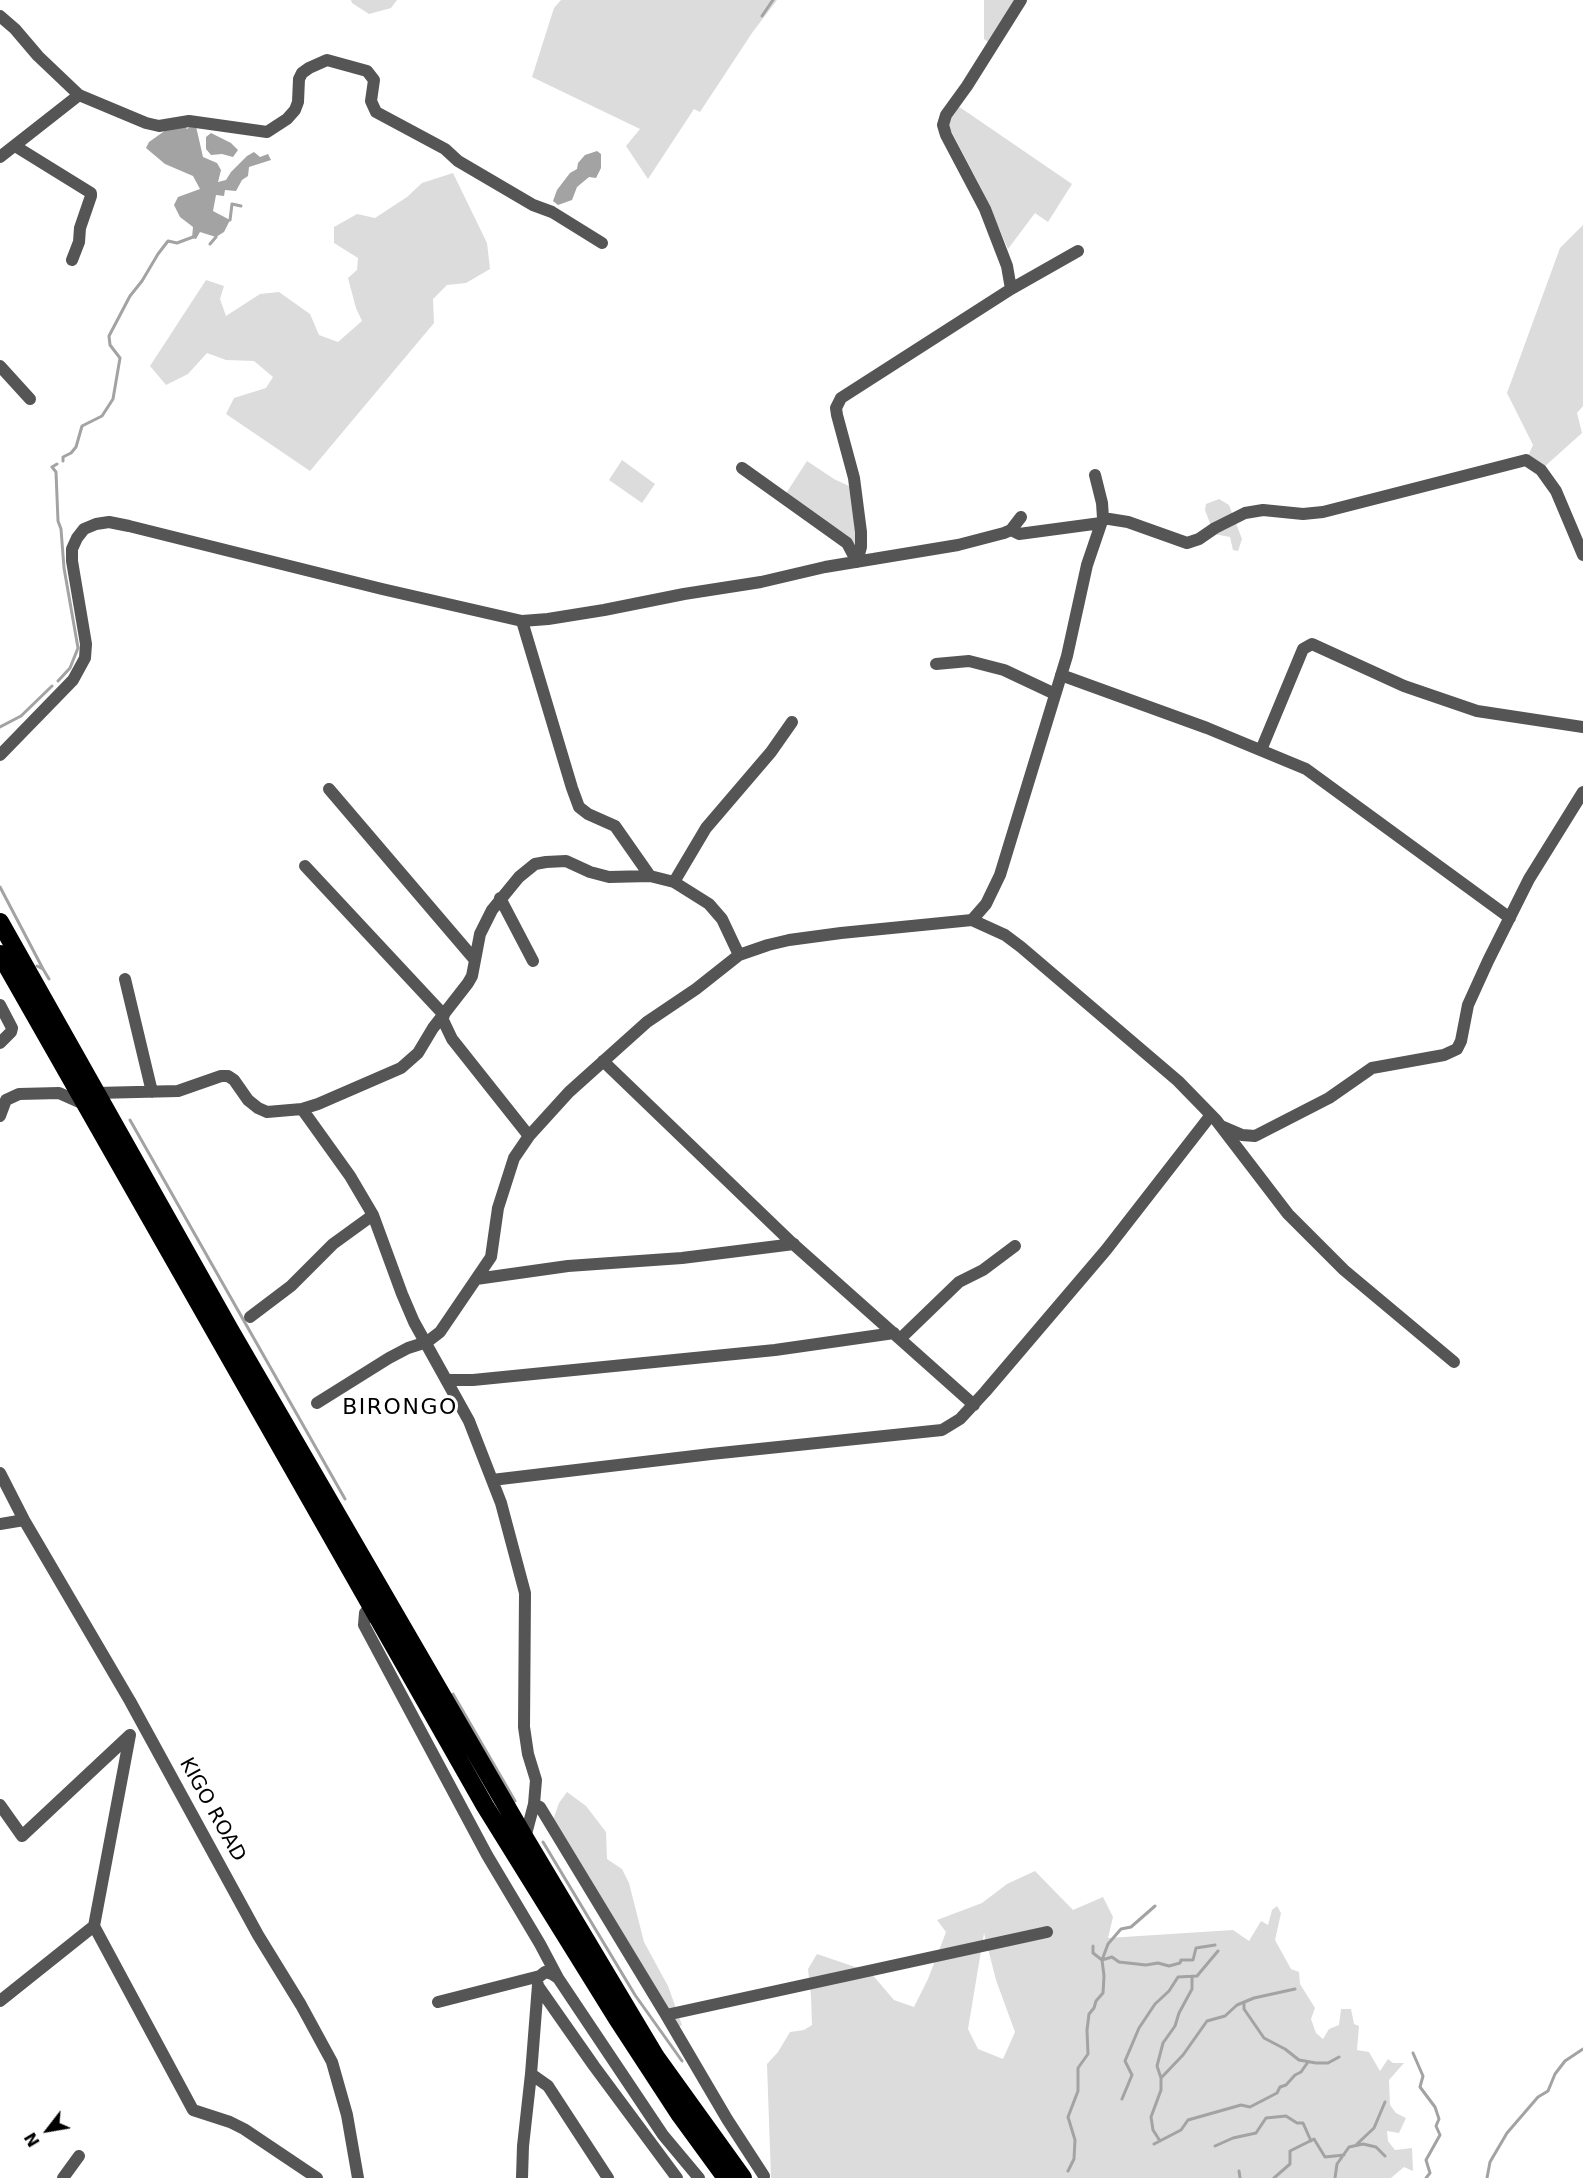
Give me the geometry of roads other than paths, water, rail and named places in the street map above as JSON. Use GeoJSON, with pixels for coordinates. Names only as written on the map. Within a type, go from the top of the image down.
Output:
{"type":"FeatureCollection","features":[{"type":"Feature","properties":{"kind":"highway"},"geometry":{"type":"LineString","coordinates":[[0,922],[92,1099],[371,1606],[485,1806],[585,1969],[680,2115],[726,2178]]}},
{"type":"Feature","properties":{"kind":"highway"},"geometry":{"type":"LineString","coordinates":[[0,954],[64,1066],[92,1099],[109,1114],[506,1806],[656,2056],[743,2178]]}},
{"type":"Feature","properties":{"kind":"street"},"geometry":{"type":"LineString","coordinates":[[1011,289],[1007,266],[992,225],[943,125],[946,115],[1021,0]]}},
{"type":"Feature","properties":{"kind":"street"},"geometry":{"type":"LineString","coordinates":[[0,16],[79,95],[146,123],[159,126],[189,121],[267,132],[295,110],[298,102],[299,79],[302,73],[309,68],[327,60],[367,71],[374,80],[371,102],[376,112],[445,149],[458,161],[533,205],[552,212],[602,243]]}},
{"type":"Feature","properties":{"kind":"street"},"geometry":{"type":"LineString","coordinates":[[72,260],[79,242],[80,228],[91,193],[5,152],[79,95]]}},
{"type":"Feature","properties":{"kind":"street"},"geometry":{"type":"LineString","coordinates":[[857,562],[861,547],[861,532],[854,478],[837,415],[836,408],[841,398],[1011,289],[1078,250]]}},
{"type":"Feature","properties":{"kind":"street"},"geometry":{"type":"LineString","coordinates":[[0,366],[30,399]]}},
{"type":"Feature","properties":{"kind":"street"},"geometry":{"type":"LineString","coordinates":[[1011,530],[1019,534],[1102,520],[1128,522],[1187,543],[1199,539],[1245,513],[1263,510],[1303,514],[1323,512],[1526,460],[1548,477],[1583,555]]}},
{"type":"Feature","properties":{"kind":"street"},"geometry":{"type":"LineString","coordinates":[[741,468],[847,543],[857,562]]}},
{"type":"Feature","properties":{"kind":"street"},"geometry":{"type":"LineString","coordinates":[[972,920],[986,904],[1000,875],[1061,675],[1087,565],[1102,520],[1102,503],[1095,475]]}},
{"type":"Feature","properties":{"kind":"street"},"geometry":{"type":"LineString","coordinates":[[0,755],[73,680],[85,658],[87,644],[72,561],[72,549],[76,538],[84,529],[96,524],[109,522],[129,526],[522,621],[604,610],[984,539],[1011,530],[1021,517]]}},
{"type":"Feature","properties":{"kind":"street"},"geometry":{"type":"LineString","coordinates":[[522,621],[579,807],[588,814],[615,826],[650,876]]}},
{"type":"Feature","properties":{"kind":"street"},"geometry":{"type":"LineString","coordinates":[[1261,750],[1303,649],[1312,644],[1404,686],[1477,711],[1583,727]]}},
{"type":"Feature","properties":{"kind":"street"},"geometry":{"type":"LineString","coordinates":[[936,664],[969,662],[996,668],[1055,694]]}},
{"type":"Feature","properties":{"kind":"street"},"geometry":{"type":"LineString","coordinates":[[1061,675],[1188,721],[1306,769],[1510,918]]}},
{"type":"Feature","properties":{"kind":"street"},"geometry":{"type":"LineString","coordinates":[[674,882],[706,828],[771,752],[792,722]]}},
{"type":"Feature","properties":{"kind":"street"},"geometry":{"type":"LineString","coordinates":[[329,789],[475,960]]}},
{"type":"Feature","properties":{"kind":"street"},"geometry":{"type":"LineString","coordinates":[[1221,1126],[1242,1135],[1255,1136],[1329,1098],[1372,1068],[1444,1055],[1457,1049],[1461,1041],[1468,1005],[1529,879],[1583,792]]}},
{"type":"Feature","properties":{"kind":"street"},"geometry":{"type":"LineString","coordinates":[[0,1116],[6,1100],[15,1095],[59,1094],[92,1099],[123,1094],[185,1090],[221,1076],[228,1076],[234,1080],[248,1100],[267,1112],[302,1109],[401,1068],[418,1053],[468,983],[485,922],[500,898],[527,869],[535,864],[566,861],[590,872],[609,877],[650,876],[674,882],[709,904],[722,919],[739,955]]}},
{"type":"Feature","properties":{"kind":"street"},"geometry":{"type":"LineString","coordinates":[[305,866],[443,1016],[452,1039],[529,1136]]}},
{"type":"Feature","properties":{"kind":"street"},"geometry":{"type":"LineString","coordinates":[[500,898],[533,961]]}},
{"type":"Feature","properties":{"kind":"street"},"geometry":{"type":"LineString","coordinates":[[317,1403],[401,1352],[427,1342],[440,1332],[491,1257],[498,1208],[514,1158],[529,1136],[569,1092],[647,1022],[696,989],[739,955],[789,940],[972,920],[1005,935],[1021,947],[1158,1063],[1221,1126],[1287,1214],[1344,1270],[1454,1362]]}},
{"type":"Feature","properties":{"kind":"street"},"geometry":{"type":"LineString","coordinates":[[125,980],[152,1092]]}},
{"type":"Feature","properties":{"kind":"street"},"geometry":{"type":"LineString","coordinates":[[0,1005],[12,1028],[0,1043]]}},
{"type":"Feature","properties":{"kind":"street"},"geometry":{"type":"LineString","coordinates":[[603,1061],[794,1244],[974,1405]]}},
{"type":"Feature","properties":{"kind":"street"},"geometry":{"type":"LineString","coordinates":[[59,1094],[64,1066]]}},
{"type":"Feature","properties":{"kind":"street"},"geometry":{"type":"LineString","coordinates":[[109,1114],[123,1094]]}},
{"type":"Feature","properties":{"kind":"street"},"geometry":{"type":"LineString","coordinates":[[302,1109],[350,1176],[373,1215],[414,1322],[470,1421],[501,1503],[525,1593],[524,1727],[528,1754],[536,1780],[534,1804],[525,1838]]}},
{"type":"Feature","properties":{"kind":"street"},"geometry":{"type":"LineString","coordinates":[[492,1480],[942,1430],[960,1419],[974,1405],[1106,1250],[1211,1115]]}},
{"type":"Feature","properties":{"kind":"street"},"geometry":{"type":"LineString","coordinates":[[250,1317],[291,1286],[333,1244],[373,1215]]}},
{"type":"Feature","properties":{"kind":"street"},"geometry":{"type":"LineString","coordinates":[[476,1279],[568,1266],[682,1258],[794,1244]]}},
{"type":"Feature","properties":{"kind":"street"},"geometry":{"type":"LineString","coordinates":[[447,1380],[473,1380],[897,1336],[959,1282],[984,1270],[1015,1246]]}},
{"type":"Feature","properties":{"kind":"street","name":"KIGO ROAD"},"geometry":{"type":"LineString","coordinates":[[0,1473],[24,1520],[332,2061],[347,2115],[358,2178]]}},
{"type":"Feature","properties":{"kind":"street"},"geometry":{"type":"LineString","coordinates":[[0,1524],[24,1520]]}},
{"type":"Feature","properties":{"kind":"street"},"geometry":{"type":"LineString","coordinates":[[371,1606],[364,1613],[364,1626],[481,1846],[558,1978],[663,2135],[699,2178]]}},
{"type":"Feature","properties":{"kind":"street"},"geometry":{"type":"LineString","coordinates":[[0,1805],[22,1836],[142,1724]]}},
{"type":"Feature","properties":{"kind":"street"},"geometry":{"type":"LineString","coordinates":[[130,1735],[94,1926],[194,2110],[244,2129],[317,2178]]}},
{"type":"Feature","properties":{"kind":"street"},"geometry":{"type":"LineString","coordinates":[[506,1806],[520,1810],[534,1804]]}},
{"type":"Feature","properties":{"kind":"street"},"geometry":{"type":"LineString","coordinates":[[534,1804],[540,1808],[727,2119],[764,2176]]}},
{"type":"Feature","properties":{"kind":"street"},"geometry":{"type":"LineString","coordinates":[[0,2001],[94,1926]]}},
{"type":"Feature","properties":{"kind":"street"},"geometry":{"type":"LineString","coordinates":[[666,2015],[1047,1932]]}},
{"type":"Feature","properties":{"kind":"street"},"geometry":{"type":"LineString","coordinates":[[522,2178],[523,2146],[542,1964],[540,1944]]}},
{"type":"Feature","properties":{"kind":"street"},"geometry":{"type":"LineString","coordinates":[[438,2002],[539,1981],[545,1972],[558,1978]]}},
{"type":"Feature","properties":{"kind":"street"},"geometry":{"type":"LineString","coordinates":[[539,1981],[594,2066],[677,2178]]}},
{"type":"Feature","properties":{"kind":"street"},"geometry":{"type":"LineString","coordinates":[[531,2074],[548,2086],[609,2178]]}},
{"type":"Feature","properties":{"kind":"street"},"geometry":{"type":"LineString","coordinates":[[63,2178],[79,2156]]}},
{"type":"Feature","properties":{"kind":"waterway"},"geometry":{"type":"LineString","coordinates":[[762,16],[773,0]]}},
{"type":"Feature","properties":{"kind":"waterway"},"geometry":{"type":"LineString","coordinates":[[230,220],[232,204],[241,206]]}},
{"type":"Feature","properties":{"kind":"waterway"},"geometry":{"type":"LineString","coordinates":[[63,461],[63,457],[76,447],[82,426],[102,416],[113,399],[120,358],[110,345],[109,336],[130,296],[168,241],[177,243],[193,237]]}},
{"type":"Feature","properties":{"kind":"waterway"},"geometry":{"type":"LineString","coordinates":[[210,244],[216,237]]}},
{"type":"Feature","properties":{"kind":"waterway"},"geometry":{"type":"LineString","coordinates":[[57,464],[52,467],[56,472],[58,521],[78,648],[70,668],[58,681]]}},
{"type":"Feature","properties":{"kind":"waterway"},"geometry":{"type":"LineString","coordinates":[[0,727],[21,716],[52,686]]}},
{"type":"Feature","properties":{"kind":"waterway"},"geometry":{"type":"LineString","coordinates":[[0,887],[43,969]]}},
{"type":"Feature","properties":{"kind":"waterway"},"geometry":{"type":"LineString","coordinates":[[37,966],[43,969],[49,979]]}},
{"type":"Feature","properties":{"kind":"waterway"},"geometry":{"type":"LineString","coordinates":[[130,1120],[345,1499]]}},
{"type":"Feature","properties":{"kind":"waterway"},"geometry":{"type":"LineString","coordinates":[[453,1694],[515,1801]]}},
{"type":"Feature","properties":{"kind":"waterway"},"geometry":{"type":"LineString","coordinates":[[543,1842],[635,1995],[682,2061]]}},
{"type":"Feature","properties":{"kind":"waterway"},"geometry":{"type":"LineString","coordinates":[[1068,2171],[1074,2159],[1075,2140],[1068,2117],[1078,2091],[1078,2068],[1088,2054],[1089,2014],[1103,1993],[1102,1960],[1108,1944],[1121,1929],[1131,1927],[1155,1906]]}},
{"type":"Feature","properties":{"kind":"waterway"},"geometry":{"type":"LineString","coordinates":[[1093,1946],[1093,1953],[1102,1960],[1112,1957],[1119,1962],[1146,1965],[1158,1963],[1169,1966],[1180,1963],[1181,1960],[1193,1960],[1196,1948],[1215,1945]]}},
{"type":"Feature","properties":{"kind":"waterway"},"geometry":{"type":"LineString","coordinates":[[1122,2099],[1132,2075],[1125,2061],[1139,2028],[1155,2004],[1169,1991],[1178,1977],[1197,1976],[1218,1951]]}},
{"type":"Feature","properties":{"kind":"waterway"},"geometry":{"type":"LineString","coordinates":[[1161,2078],[1157,2066],[1163,2043],[1175,2026],[1192,1989],[1192,1976]]}},
{"type":"Feature","properties":{"kind":"waterway"},"geometry":{"type":"LineString","coordinates":[[1160,2141],[1153,2130],[1151,2117],[1161,2090],[1161,2078],[1183,2055],[1207,2021],[1225,2016],[1237,2005],[1254,1998],[1295,1989]]}},
{"type":"Feature","properties":{"kind":"waterway"},"geometry":{"type":"LineString","coordinates":[[1244,2003],[1244,2009],[1264,2038],[1285,2049],[1299,2060],[1328,2063],[1339,2057]]}},
{"type":"Feature","properties":{"kind":"waterway"},"geometry":{"type":"LineString","coordinates":[[1487,2178],[1490,2162],[1507,2133],[1538,2097],[1548,2091],[1555,2074],[1565,2061],[1583,2049]]}},
{"type":"Feature","properties":{"kind":"waterway"},"geometry":{"type":"LineString","coordinates":[[1413,2053],[1423,2076],[1420,2087],[1435,2107],[1439,2119],[1436,2126],[1440,2135],[1426,2160],[1430,2173],[1426,2178]]}},
{"type":"Feature","properties":{"kind":"waterway"},"geometry":{"type":"LineString","coordinates":[[1154,2144],[1181,2130],[1188,2120],[1241,2105],[1250,2107],[1277,2093],[1280,2087],[1286,2085],[1301,2072],[1308,2062]]}},
{"type":"Feature","properties":{"kind":"waterway"},"geometry":{"type":"LineString","coordinates":[[1357,2144],[1374,2128],[1385,2102]]}},
{"type":"Feature","properties":{"kind":"waterway"},"geometry":{"type":"LineString","coordinates":[[1215,2146],[1233,2138],[1256,2133],[1266,2118],[1286,2116],[1297,2123],[1303,2123],[1311,2141]]}},
{"type":"Feature","properties":{"kind":"waterway"},"geometry":{"type":"LineString","coordinates":[[1274,2178],[1290,2164],[1290,2151],[1314,2139],[1325,2157],[1344,2155]]}},
{"type":"Feature","properties":{"kind":"waterway"},"geometry":{"type":"LineString","coordinates":[[1335,2178],[1337,2164],[1349,2147],[1363,2144],[1376,2147],[1385,2156]]}},
{"type":"Feature","properties":{"kind":"waterway"},"geometry":{"type":"LineString","coordinates":[[1239,2171],[1240,2178]]}},
{"type":"Feature","properties":{"kind":"district","name":"BIRONGO"},"geometry":{"type":"Point","coordinates":[400,1408]}}]}
